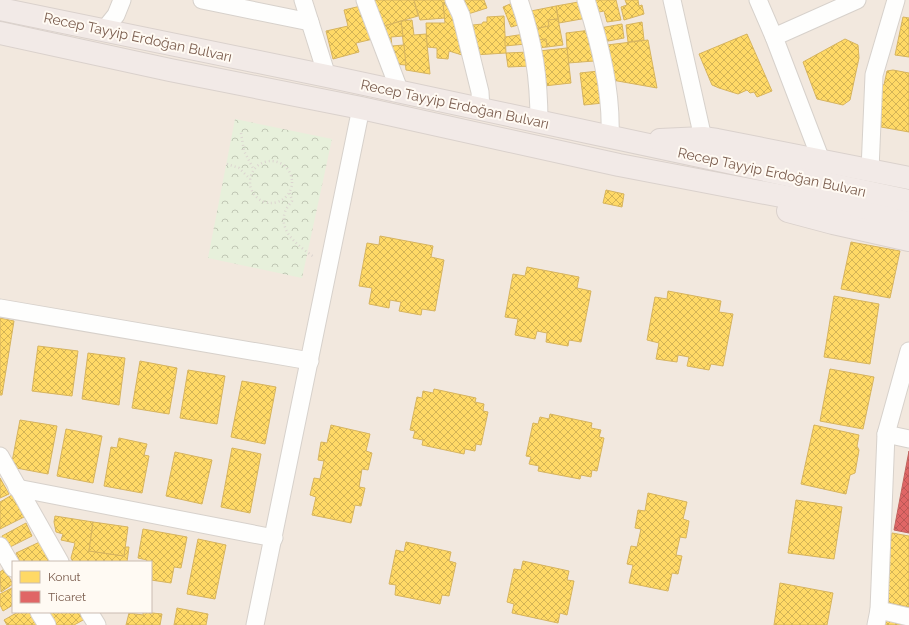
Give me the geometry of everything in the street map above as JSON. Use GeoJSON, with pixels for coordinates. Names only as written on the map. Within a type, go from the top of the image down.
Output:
{"type":"FeatureCollection","features":[{"type":"Feature","properties":{"kind":"highway","name":"Recep Tayyip Erdoğan Bulvarı"},"geometry":{"type":"LineString","coordinates":[[0,9],[327,76],[539,123],[909,201]]}},
{"type":"Feature","properties":{"kind":"highway","name":"Recep Tayyip Erdoğan Bulvarı"},"geometry":{"type":"LineString","coordinates":[[0,33],[361,108],[619,165],[831,206],[909,223]]}},
{"type":"Feature","properties":{"kind":"highway"},"geometry":{"type":"LineString","coordinates":[[632,142],[703,138],[909,178]]}},
{"type":"Feature","properties":{"kind":"highway"},"geometry":{"type":"LineString","coordinates":[[619,165],[833,223],[909,240]]}},
{"type":"Feature","properties":{"kind":"street"},"geometry":{"type":"LineString","coordinates":[[104,30],[116,15],[122,0]]}},
{"type":"Feature","properties":{"kind":"street"},"geometry":{"type":"LineString","coordinates":[[202,0],[310,22]]}},
{"type":"Feature","properties":{"kind":"street"},"geometry":{"type":"LineString","coordinates":[[303,0],[327,76]]}},
{"type":"Feature","properties":{"kind":"street"},"geometry":{"type":"LineString","coordinates":[[365,0],[400,92]]}},
{"type":"Feature","properties":{"kind":"street"},"geometry":{"type":"LineString","coordinates":[[454,0],[461,15],[480,92],[481,110]]}},
{"type":"Feature","properties":{"kind":"street"},"geometry":{"type":"LineString","coordinates":[[519,0],[534,49],[539,91],[539,123]]}},
{"type":"Feature","properties":{"kind":"street"},"geometry":{"type":"LineString","coordinates":[[586,0],[597,37],[607,87],[611,123],[610,137]]}},
{"type":"Feature","properties":{"kind":"street"},"geometry":{"type":"LineString","coordinates":[[672,0],[703,138]]}},
{"type":"Feature","properties":{"kind":"street"},"geometry":{"type":"LineString","coordinates":[[758,0],[774,37],[821,160]]}},
{"type":"Feature","properties":{"kind":"street"},"geometry":{"type":"LineString","coordinates":[[774,37],[857,0]]}},
{"type":"Feature","properties":{"kind":"street"},"geometry":{"type":"LineString","coordinates":[[870,170],[874,75],[896,0]]}},
{"type":"Feature","properties":{"kind":"street"},"geometry":{"type":"LineString","coordinates":[[255,625],[361,108]]}},
{"type":"Feature","properties":{"kind":"street"},"geometry":{"type":"LineString","coordinates":[[0,308],[310,361]]}},
{"type":"Feature","properties":{"kind":"street"},"geometry":{"type":"LineString","coordinates":[[909,351],[886,434],[877,618],[909,617]]}},
{"type":"Feature","properties":{"kind":"street"},"geometry":{"type":"LineString","coordinates":[[886,434],[909,439]]}},
{"type":"Feature","properties":{"kind":"street"},"geometry":{"type":"LineString","coordinates":[[0,456],[59,561]]}},
{"type":"Feature","properties":{"kind":"street"},"geometry":{"type":"LineString","coordinates":[[17,488],[274,538]]}},
{"type":"Feature","properties":{"kind":"street"},"geometry":{"type":"LineString","coordinates":[[0,546],[12,566]]}},
{"type":"Feature","properties":{"kind":"street"},"geometry":{"type":"LineString","coordinates":[[40,613],[47,625]]}},
{"type":"Feature","properties":{"kind":"street"},"geometry":{"type":"LineString","coordinates":[[90,613],[97,625]]}},
{"type":"Feature","properties":{"kind":"path"},"geometry":{"type":"LineString","coordinates":[[241,133],[244,151],[254,170]]}},
{"type":"Feature","properties":{"kind":"path"},"geometry":{"type":"LineString","coordinates":[[272,161],[286,167],[290,172],[292,179],[290,193],[278,202],[264,202],[257,198],[252,193],[250,186],[250,179],[254,170],[265,162],[272,161]]}},
{"type":"Feature","properties":{"kind":"path"},"geometry":{"type":"LineString","coordinates":[[226,164],[239,168],[250,179]]}},
{"type":"Feature","properties":{"kind":"path"},"geometry":{"type":"LineString","coordinates":[[290,193],[292,201],[285,212],[284,221],[287,233],[301,248],[320,260]]}},
{"type":"Feature","properties":{"kind":"shaded area"},"geometry":{"type":"Polygon","coordinates":[[[0,0],[909,0],[909,625],[0,625],[0,0]]]}},
{"type":"Feature","properties":{"kind":"green space"},"geometry":{"type":"Polygon","coordinates":[[[235,119],[332,139],[302,278],[208,258],[235,119]]]}},
{"type":"Feature","properties":{"kind":"building: Konut"},"geometry":{"type":"Polygon","coordinates":[[[369,0],[414,0],[418,16],[377,28],[369,0]]]}},
{"type":"Feature","properties":{"kind":"building: Konut"},"geometry":{"type":"Polygon","coordinates":[[[414,0],[451,1],[443,3],[445,18],[420,20],[414,0]]]}},
{"type":"Feature","properties":{"kind":"building: Konut"},"geometry":{"type":"Polygon","coordinates":[[[462,0],[484,0],[487,8],[468,14],[462,0]]]}},
{"type":"Feature","properties":{"kind":"building: Konut"},"geometry":{"type":"Polygon","coordinates":[[[591,0],[616,0],[621,20],[607,22],[604,11],[594,13],[591,0]]]}},
{"type":"Feature","properties":{"kind":"building: Konut"},"geometry":{"type":"Polygon","coordinates":[[[625,0],[638,0],[639,6],[642,5],[644,14],[624,20],[621,7],[627,5],[625,0]]]}},
{"type":"Feature","properties":{"kind":"building: Konut"},"geometry":{"type":"Polygon","coordinates":[[[451,1],[462,55],[449,51],[448,59],[437,58],[437,48],[427,47],[426,23],[445,23],[443,3],[451,1]]]}},
{"type":"Feature","properties":{"kind":"building: Konut"},"geometry":{"type":"Polygon","coordinates":[[[584,1],[587,18],[559,23],[556,6],[584,1]]]}},
{"type":"Feature","properties":{"kind":"building: Konut"},"geometry":{"type":"Polygon","coordinates":[[[515,2],[522,24],[511,27],[503,7],[515,2]]]}},
{"type":"Feature","properties":{"kind":"building: Konut"},"geometry":{"type":"Polygon","coordinates":[[[365,5],[373,39],[356,43],[359,52],[333,59],[326,31],[348,26],[344,10],[365,5]]]}},
{"type":"Feature","properties":{"kind":"building: Konut"},"geometry":{"type":"Polygon","coordinates":[[[556,6],[558,19],[548,20],[549,26],[534,29],[531,11],[556,6]]]}},
{"type":"Feature","properties":{"kind":"building: Konut"},"geometry":{"type":"Polygon","coordinates":[[[504,16],[506,53],[474,55],[473,25],[487,22],[487,17],[504,16]]]}},
{"type":"Feature","properties":{"kind":"building: Konut"},"geometry":{"type":"Polygon","coordinates":[[[903,17],[909,18],[909,57],[895,55],[903,17]]]}},
{"type":"Feature","properties":{"kind":"building: Konut"},"geometry":{"type":"Polygon","coordinates":[[[558,19],[563,45],[547,47],[546,39],[536,40],[534,29],[549,26],[548,20],[558,19]]]}},
{"type":"Feature","properties":{"kind":"building: Konut"},"geometry":{"type":"Polygon","coordinates":[[[412,20],[414,35],[426,34],[430,74],[406,70],[401,21],[412,20]]]}},
{"type":"Feature","properties":{"kind":"building: Konut"},"geometry":{"type":"Polygon","coordinates":[[[401,21],[403,36],[391,37],[392,46],[404,45],[406,65],[394,64],[381,27],[401,21]]]}},
{"type":"Feature","properties":{"kind":"building: Konut"},"geometry":{"type":"Polygon","coordinates":[[[642,22],[644,40],[628,42],[626,25],[642,22]]]}},
{"type":"Feature","properties":{"kind":"building: Konut"},"geometry":{"type":"Polygon","coordinates":[[[622,24],[624,38],[603,42],[600,28],[622,24]]]}},
{"type":"Feature","properties":{"kind":"building: Konut"},"geometry":{"type":"Polygon","coordinates":[[[591,30],[594,61],[568,63],[566,33],[591,30]]]}},
{"type":"Feature","properties":{"kind":"building: Konut"},"geometry":{"type":"Polygon","coordinates":[[[525,34],[526,44],[505,46],[505,37],[525,34]]]}},
{"type":"Feature","properties":{"kind":"building: Konut"},"geometry":{"type":"Polygon","coordinates":[[[747,34],[772,91],[757,97],[754,92],[750,93],[747,90],[738,94],[712,85],[699,54],[747,34]]]}},
{"type":"Feature","properties":{"kind":"building: Konut"},"geometry":{"type":"Polygon","coordinates":[[[546,39],[547,47],[537,48],[536,40],[546,39]]]}},
{"type":"Feature","properties":{"kind":"building: Konut"},"geometry":{"type":"Polygon","coordinates":[[[845,39],[858,45],[859,58],[850,100],[843,105],[817,99],[803,62],[845,39]]]}},
{"type":"Feature","properties":{"kind":"building: Konut"},"geometry":{"type":"Polygon","coordinates":[[[648,40],[657,88],[612,80],[607,45],[648,40]]]}},
{"type":"Feature","properties":{"kind":"building: Konut"},"geometry":{"type":"Polygon","coordinates":[[[567,48],[571,83],[544,86],[539,51],[567,48]]]}},
{"type":"Feature","properties":{"kind":"building: Konut"},"geometry":{"type":"Polygon","coordinates":[[[529,52],[531,66],[508,67],[506,53],[529,52]]]}},
{"type":"Feature","properties":{"kind":"building: Konut"},"geometry":{"type":"Polygon","coordinates":[[[893,70],[909,73],[909,132],[881,127],[880,84],[884,85],[887,71],[893,70]]]}},
{"type":"Feature","properties":{"kind":"building: Konut"},"geometry":{"type":"Polygon","coordinates":[[[599,71],[603,103],[584,105],[580,73],[599,71]]]}},
{"type":"Feature","properties":{"kind":"building: Konut"},"geometry":{"type":"Polygon","coordinates":[[[606,190],[624,194],[622,207],[603,203],[606,190]]]}},
{"type":"Feature","properties":{"kind":"building: Konut"},"geometry":{"type":"Polygon","coordinates":[[[380,236],[433,246],[431,257],[444,260],[435,311],[422,309],[421,315],[399,311],[401,302],[390,300],[389,308],[369,304],[372,288],[359,286],[367,243],[379,245],[380,236]]]}},
{"type":"Feature","properties":{"kind":"building: Konut"},"geometry":{"type":"Polygon","coordinates":[[[851,242],[900,251],[890,298],[841,289],[851,242]]]}},
{"type":"Feature","properties":{"kind":"building: Konut"},"geometry":{"type":"Polygon","coordinates":[[[527,267],[579,277],[577,288],[591,291],[581,342],[569,340],[568,346],[546,342],[547,333],[537,331],[535,339],[515,335],[518,319],[505,317],[513,274],[525,276],[527,267]]]}},
{"type":"Feature","properties":{"kind":"building: Konut"},"geometry":{"type":"Polygon","coordinates":[[[668,291],[721,301],[719,312],[733,314],[723,366],[711,364],[709,370],[687,366],[689,357],[678,355],[677,362],[656,359],[659,343],[647,340],[655,297],[667,299],[668,291]]]}},
{"type":"Feature","properties":{"kind":"building: Konut"},"geometry":{"type":"Polygon","coordinates":[[[834,296],[879,304],[870,364],[824,357],[834,296]]]}},
{"type":"Feature","properties":{"kind":"building: Konut"},"geometry":{"type":"Polygon","coordinates":[[[0,318],[14,321],[2,395],[0,395],[0,318]]]}},
{"type":"Feature","properties":{"kind":"building: Konut"},"geometry":{"type":"Polygon","coordinates":[[[38,346],[78,351],[72,396],[32,391],[38,346]]]}},
{"type":"Feature","properties":{"kind":"building: Konut"},"geometry":{"type":"Polygon","coordinates":[[[88,353],[125,358],[119,405],[82,399],[88,353]]]}},
{"type":"Feature","properties":{"kind":"building: Konut"},"geometry":{"type":"Polygon","coordinates":[[[140,361],[177,368],[169,414],[132,408],[140,361]]]}},
{"type":"Feature","properties":{"kind":"building: Konut"},"geometry":{"type":"Polygon","coordinates":[[[830,369],[874,377],[863,429],[820,421],[830,369]]]}},
{"type":"Feature","properties":{"kind":"building: Konut"},"geometry":{"type":"Polygon","coordinates":[[[188,370],[225,376],[217,424],[180,418],[188,370]]]}},
{"type":"Feature","properties":{"kind":"building: Konut"},"geometry":{"type":"Polygon","coordinates":[[[242,381],[276,387],[265,444],[231,437],[242,381]]]}},
{"type":"Feature","properties":{"kind":"building: Konut"},"geometry":{"type":"Polygon","coordinates":[[[434,389],[476,398],[475,402],[484,404],[483,411],[488,412],[481,445],[476,444],[475,451],[465,449],[464,454],[422,445],[423,440],[413,438],[415,431],[410,430],[417,397],[422,398],[423,391],[433,393],[434,389]]]}},
{"type":"Feature","properties":{"kind":"building: Konut"},"geometry":{"type":"Polygon","coordinates":[[[550,414],[592,423],[591,428],[601,430],[599,437],[604,438],[597,471],[592,470],[591,477],[581,475],[580,479],[538,471],[539,466],[529,464],[531,457],[526,456],[533,423],[538,424],[540,417],[549,419],[550,414]]]}},
{"type":"Feature","properties":{"kind":"building: Konut"},"geometry":{"type":"Polygon","coordinates":[[[20,420],[57,426],[48,474],[11,467],[20,420]]]}},
{"type":"Feature","properties":{"kind":"building: Konut"},"geometry":{"type":"Polygon","coordinates":[[[331,425],[370,434],[366,451],[372,453],[368,470],[362,469],[359,487],[365,488],[361,506],[355,505],[351,523],[312,515],[316,497],[310,495],[314,478],[320,479],[324,461],[318,460],[321,442],[327,443],[331,425]]]}},
{"type":"Feature","properties":{"kind":"building: Konut"},"geometry":{"type":"Polygon","coordinates":[[[814,425],[859,435],[857,446],[859,450],[855,473],[850,475],[846,494],[801,484],[814,425]]]}},
{"type":"Feature","properties":{"kind":"building: Konut"},"geometry":{"type":"Polygon","coordinates":[[[66,429],[102,436],[93,483],[57,476],[66,429]]]}},
{"type":"Feature","properties":{"kind":"building: Konut"},"geometry":{"type":"Polygon","coordinates":[[[119,438],[147,444],[144,455],[149,456],[142,493],[104,486],[111,447],[117,448],[119,438]]]}},
{"type":"Feature","properties":{"kind":"building: Konut"},"geometry":{"type":"Polygon","coordinates":[[[232,448],[261,454],[250,513],[221,507],[232,448]]]}},
{"type":"Feature","properties":{"kind":"building: Konut"},"geometry":{"type":"Polygon","coordinates":[[[175,452],[212,460],[202,504],[166,496],[175,452]]]}},
{"type":"Feature","properties":{"kind":"building: Konut"},"geometry":{"type":"Polygon","coordinates":[[[0,478],[9,494],[0,498],[0,478]]]}},
{"type":"Feature","properties":{"kind":"building: Konut"},"geometry":{"type":"Polygon","coordinates":[[[648,493],[687,502],[683,519],[689,521],[686,538],[680,537],[676,555],[682,556],[678,574],[672,573],[668,591],[629,583],[633,565],[627,564],[631,546],[637,547],[641,529],[635,528],[638,510],[645,511],[648,493]]]}},
{"type":"Feature","properties":{"kind":"building: Konut"},"geometry":{"type":"Polygon","coordinates":[[[12,495],[24,517],[0,529],[0,502],[12,495]]]}},
{"type":"Feature","properties":{"kind":"building: Konut"},"geometry":{"type":"Polygon","coordinates":[[[796,500],[842,507],[834,559],[788,553],[796,500]]]}},
{"type":"Feature","properties":{"kind":"building: Konut"},"geometry":{"type":"Polygon","coordinates":[[[55,516],[93,522],[89,551],[124,556],[125,547],[129,547],[127,561],[72,561],[71,558],[75,543],[61,540],[63,534],[56,532],[54,522],[55,516]]]}},
{"type":"Feature","properties":{"kind":"building: Konut"},"geometry":{"type":"Polygon","coordinates":[[[93,522],[128,527],[124,556],[89,551],[93,522]]]}},
{"type":"Feature","properties":{"kind":"building: Konut"},"geometry":{"type":"Polygon","coordinates":[[[26,523],[32,536],[8,548],[2,536],[26,523]]]}},
{"type":"Feature","properties":{"kind":"building: Konut"},"geometry":{"type":"Polygon","coordinates":[[[143,529],[187,537],[181,568],[174,567],[171,583],[152,580],[152,561],[138,558],[143,529]]]}},
{"type":"Feature","properties":{"kind":"building: Konut"},"geometry":{"type":"Polygon","coordinates":[[[892,533],[909,536],[909,607],[881,601],[892,533]]]}},
{"type":"Feature","properties":{"kind":"building: Konut"},"geometry":{"type":"Polygon","coordinates":[[[198,539],[226,545],[215,599],[187,594],[198,539]]]}},
{"type":"Feature","properties":{"kind":"building: Konut"},"geometry":{"type":"Polygon","coordinates":[[[44,540],[54,561],[20,561],[16,553],[44,540]]]}},
{"type":"Feature","properties":{"kind":"building: Konut"},"geometry":{"type":"Polygon","coordinates":[[[406,542],[451,552],[449,561],[456,563],[449,596],[442,595],[440,604],[395,595],[396,585],[389,584],[396,550],[404,552],[406,542]]]}},
{"type":"Feature","properties":{"kind":"building: Konut"},"geometry":{"type":"Polygon","coordinates":[[[523,561],[569,571],[567,580],[574,581],[567,615],[560,613],[558,623],[512,613],[514,604],[507,602],[514,569],[521,570],[523,561]]]}},
{"type":"Feature","properties":{"kind":"building: Konut"},"geometry":{"type":"Polygon","coordinates":[[[4,569],[12,582],[12,585],[1,592],[0,572],[4,569]]]}},
{"type":"Feature","properties":{"kind":"building: Konut"},"geometry":{"type":"Polygon","coordinates":[[[780,583],[833,593],[827,625],[774,625],[780,583]]]}},
{"type":"Feature","properties":{"kind":"building: Konut"},"geometry":{"type":"Polygon","coordinates":[[[12,588],[12,606],[3,611],[0,605],[0,594],[12,588]]]}},
{"type":"Feature","properties":{"kind":"building: Konut"},"geometry":{"type":"Polygon","coordinates":[[[177,608],[208,614],[206,625],[174,625],[177,608]]]}},
{"type":"Feature","properties":{"kind":"building: Konut"},"geometry":{"type":"Polygon","coordinates":[[[16,613],[34,613],[40,625],[7,625],[4,620],[16,613]]]}},
{"type":"Feature","properties":{"kind":"building: Konut"},"geometry":{"type":"Polygon","coordinates":[[[82,613],[85,619],[74,625],[53,625],[47,614],[82,613]]]}},
{"type":"Feature","properties":{"kind":"building: Konut"},"geometry":{"type":"Polygon","coordinates":[[[129,613],[143,615],[143,613],[162,614],[160,625],[126,625],[129,613]]]}},
{"type":"Feature","properties":{"kind":"building: Konut"},"geometry":{"type":"Polygon","coordinates":[[[883,615],[909,625],[881,625],[883,615]]]}},
{"type":"Feature","properties":{"kind":"building: Ticaret"},"geometry":{"type":"Polygon","coordinates":[[[909,451],[909,533],[894,530],[909,451]]]}}]}
